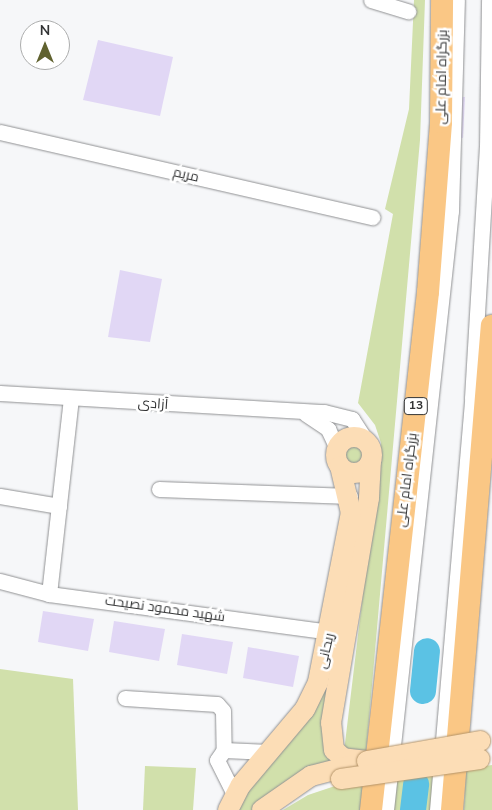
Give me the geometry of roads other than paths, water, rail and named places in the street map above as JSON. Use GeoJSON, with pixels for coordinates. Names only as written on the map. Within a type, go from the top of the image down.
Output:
{"type":"FeatureCollection","features":[{"type":"Feature","properties":{"kind":"highway","name":"بزرگراه امام علی"},"geometry":{"type":"LineString","coordinates":[[371,810],[431,265],[441,122],[442,0]]}},
{"type":"Feature","properties":{"kind":"highway"},"geometry":{"type":"LineString","coordinates":[[452,810],[492,326]]}},
{"type":"Feature","properties":{"kind":"main road"},"geometry":{"type":"LineString","coordinates":[[349,438],[369,453],[356,473],[338,457],[349,438]]}},
{"type":"Feature","properties":{"kind":"main road"},"geometry":{"type":"LineString","coordinates":[[367,761],[343,758],[334,750],[330,723],[369,498],[369,453]]}},
{"type":"Feature","properties":{"kind":"main road","name":"ریحانی"},"geometry":{"type":"LineString","coordinates":[[232,803],[314,693],[331,632],[350,496],[338,457]]}},
{"type":"Feature","properties":{"kind":"main road"},"geometry":{"type":"LineString","coordinates":[[262,810],[311,776],[367,761],[486,749]]}},
{"type":"Feature","properties":{"kind":"main road"},"geometry":{"type":"LineString","coordinates":[[274,810],[307,791],[341,779],[486,749]]}},
{"type":"Feature","properties":{"kind":"street"},"geometry":{"type":"LineString","coordinates":[[371,0],[408,11]]}},
{"type":"Feature","properties":{"kind":"street"},"geometry":{"type":"LineString","coordinates":[[386,810],[451,210],[457,0]]}},
{"type":"Feature","properties":{"kind":"street"},"geometry":{"type":"LineString","coordinates":[[437,810],[472,398],[487,147],[489,0]]}},
{"type":"Feature","properties":{"kind":"street","name":"مریم"},"geometry":{"type":"LineString","coordinates":[[0,132],[372,217]]}},
{"type":"Feature","properties":{"kind":"street","name":"آزادی"},"geometry":{"type":"LineString","coordinates":[[0,393],[306,414],[324,412],[352,419],[369,453]]}},
{"type":"Feature","properties":{"kind":"street"},"geometry":{"type":"LineString","coordinates":[[49,594],[71,398]]}},
{"type":"Feature","properties":{"kind":"street"},"geometry":{"type":"LineString","coordinates":[[306,414],[328,429],[338,457]]}},
{"type":"Feature","properties":{"kind":"street"},"geometry":{"type":"LineString","coordinates":[[159,489],[350,496]]}},
{"type":"Feature","properties":{"kind":"street"},"geometry":{"type":"LineString","coordinates":[[0,496],[60,506]]}},
{"type":"Feature","properties":{"kind":"street","name":"شهید محمود نصیحت"},"geometry":{"type":"LineString","coordinates":[[0,581],[49,594],[331,632]]}},
{"type":"Feature","properties":{"kind":"street"},"geometry":{"type":"LineString","coordinates":[[125,698],[217,704],[223,712],[224,750],[217,760],[232,803]]}},
{"type":"Feature","properties":{"kind":"street"},"geometry":{"type":"LineString","coordinates":[[224,750],[269,752]]}},
{"type":"Feature","properties":{"kind":"waterway"},"geometry":{"type":"LineString","coordinates":[[423,691],[427,651]]}},
{"type":"Feature","properties":{"kind":"waterway"},"geometry":{"type":"LineString","coordinates":[[413,810],[416,784]]}}]}
